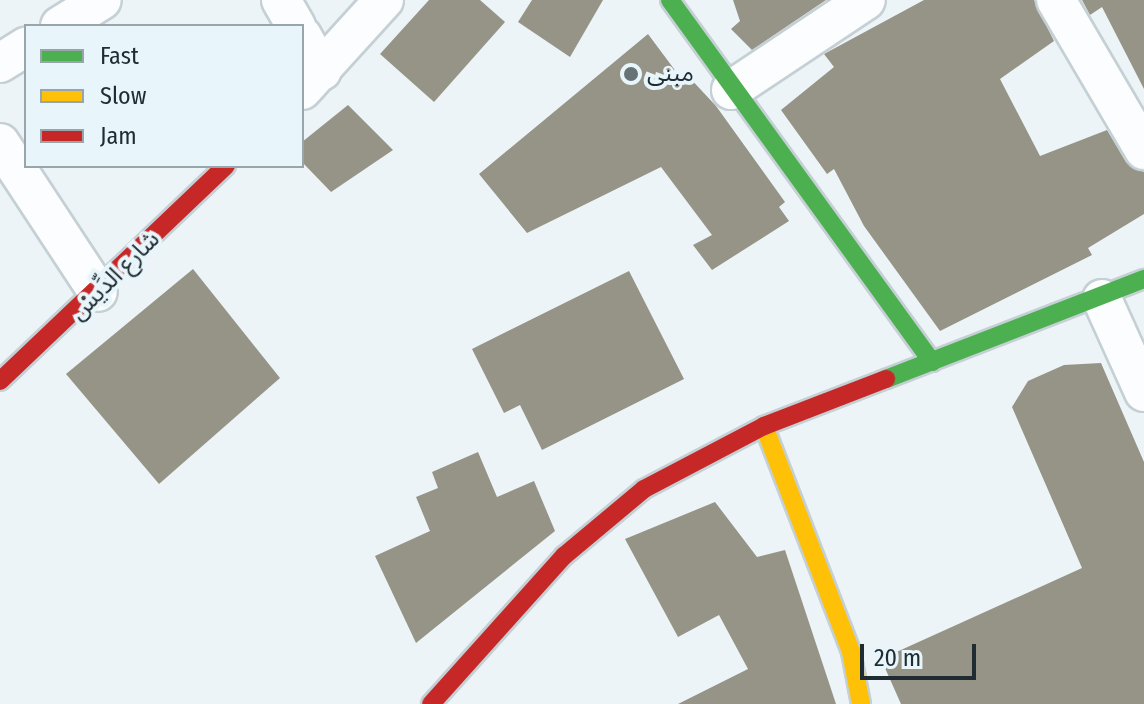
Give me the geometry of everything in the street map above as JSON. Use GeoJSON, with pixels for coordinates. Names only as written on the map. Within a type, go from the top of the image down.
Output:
{"type":"FeatureCollection","features":[{"type":"Feature","properties":{"kind":"street"},"geometry":{"type":"LineString","coordinates":[[63,24],[102,0]]}},
{"type":"Feature","properties":{"kind":"street"},"geometry":{"type":"LineString","coordinates":[[281,0],[295,24]]}},
{"type":"Feature","properties":{"kind":"street"},"geometry":{"type":"LineString","coordinates":[[312,80],[384,0]]}},
{"type":"Feature","properties":{"kind":"street"},"geometry":{"type":"LineString","coordinates":[[670,0],[731,90],[932,362]]}},
{"type":"Feature","properties":{"kind":"street"},"geometry":{"type":"LineString","coordinates":[[1056,0],[1144,150]]}},
{"type":"Feature","properties":{"kind":"street"},"geometry":{"type":"LineString","coordinates":[[731,90],[849,5]]}},
{"type":"Feature","properties":{"kind":"street"},"geometry":{"type":"LineString","coordinates":[[304,45],[312,80]]}},
{"type":"Feature","properties":{"kind":"street"},"geometry":{"type":"LineString","coordinates":[[0,63],[24,48]]}},
{"type":"Feature","properties":{"kind":"street"},"geometry":{"type":"LineString","coordinates":[[0,143],[98,292]]}},
{"type":"Feature","properties":{"kind":"street","name":"شارع الدِّيسْ"},"geometry":{"type":"LineString","coordinates":[[0,381],[98,292],[224,168]]}},
{"type":"Feature","properties":{"kind":"street"},"geometry":{"type":"LineString","coordinates":[[431,704],[564,556],[633,498],[764,426],[1102,299],[1144,279]]}},
{"type":"Feature","properties":{"kind":"street"},"geometry":{"type":"LineString","coordinates":[[1102,299],[1144,392]]}},
{"type":"Feature","properties":{"kind":"street"},"geometry":{"type":"LineString","coordinates":[[764,426],[851,652],[861,704]]}},
{"type":"Feature","properties":{"kind":"building"},"geometry":{"type":"Polygon","coordinates":[[[429,0],[480,0],[505,22],[434,102],[380,54],[429,0]]]}},
{"type":"Feature","properties":{"kind":"building","name":"مبنى"},"geometry":{"type":"Polygon","coordinates":[[[532,0],[603,0],[570,57],[518,22],[532,0]]]}},
{"type":"Feature","properties":{"kind":"building"},"geometry":{"type":"Polygon","coordinates":[[[733,0],[826,0],[752,50],[731,29],[740,21],[733,0]]]}},
{"type":"Feature","properties":{"kind":"building"},"geometry":{"type":"Polygon","coordinates":[[[924,0],[1034,0],[1054,41],[1000,79],[1040,156],[1107,130],[1126,162],[1144,172],[1144,214],[1088,248],[1092,255],[940,331],[864,226],[834,169],[827,174],[781,110],[834,67],[824,54],[924,0]]]}},
{"type":"Feature","properties":{"kind":"building"},"geometry":{"type":"Polygon","coordinates":[[[1082,0],[1144,0],[1144,89],[1102,7],[1090,15],[1082,0]]]}},
{"type":"Feature","properties":{"kind":"building"},"geometry":{"type":"Polygon","coordinates":[[[648,34],[683,81],[688,76],[716,106],[785,202],[779,207],[789,221],[712,270],[693,245],[712,235],[661,167],[527,233],[479,174],[648,34]]]}},
{"type":"Feature","properties":{"kind":"building"},"geometry":{"type":"Polygon","coordinates":[[[348,105],[393,150],[331,192],[304,164],[304,140],[348,105]]]}},
{"type":"Feature","properties":{"kind":"building"},"geometry":{"type":"Polygon","coordinates":[[[193,269],[280,378],[159,484],[66,374],[193,269]]]}},
{"type":"Feature","properties":{"kind":"building"},"geometry":{"type":"Polygon","coordinates":[[[629,271],[684,379],[542,450],[520,405],[504,413],[472,349],[629,271]]]}},
{"type":"Feature","properties":{"kind":"building"},"geometry":{"type":"Polygon","coordinates":[[[1101,363],[1144,462],[1144,704],[901,704],[881,659],[1082,568],[1012,407],[1028,381],[1064,365],[1101,363]]]}},
{"type":"Feature","properties":{"kind":"building"},"geometry":{"type":"Polygon","coordinates":[[[478,452],[497,497],[534,481],[555,531],[416,643],[375,556],[430,531],[416,497],[438,488],[432,472],[478,452]]]}},
{"type":"Feature","properties":{"kind":"building"},"geometry":{"type":"Polygon","coordinates":[[[715,502],[757,557],[785,550],[836,704],[678,704],[748,669],[719,615],[678,637],[625,539],[715,502]]]}},
{"type":"Feature","properties":{"kind":"traffic: fast"},"geometry":{"type":"LineString","coordinates":[[670,0],[932,362]]}},
{"type":"Feature","properties":{"kind":"traffic: fast"},"geometry":{"type":"LineString","coordinates":[[886,379],[1144,279]]}},
{"type":"Feature","properties":{"kind":"traffic: slow"},"geometry":{"type":"LineString","coordinates":[[764,426],[851,652],[861,704]]}},
{"type":"Feature","properties":{"kind":"traffic: jam"},"geometry":{"type":"LineString","coordinates":[[0,381],[224,168]]}},
{"type":"Feature","properties":{"kind":"traffic: jam"},"geometry":{"type":"LineString","coordinates":[[431,704],[564,556],[644,489],[764,426],[886,379]]}},
{"type":"Feature","properties":{"kind":"place","name":"مبنى"},"geometry":{"type":"Point","coordinates":[631,74]}}]}
